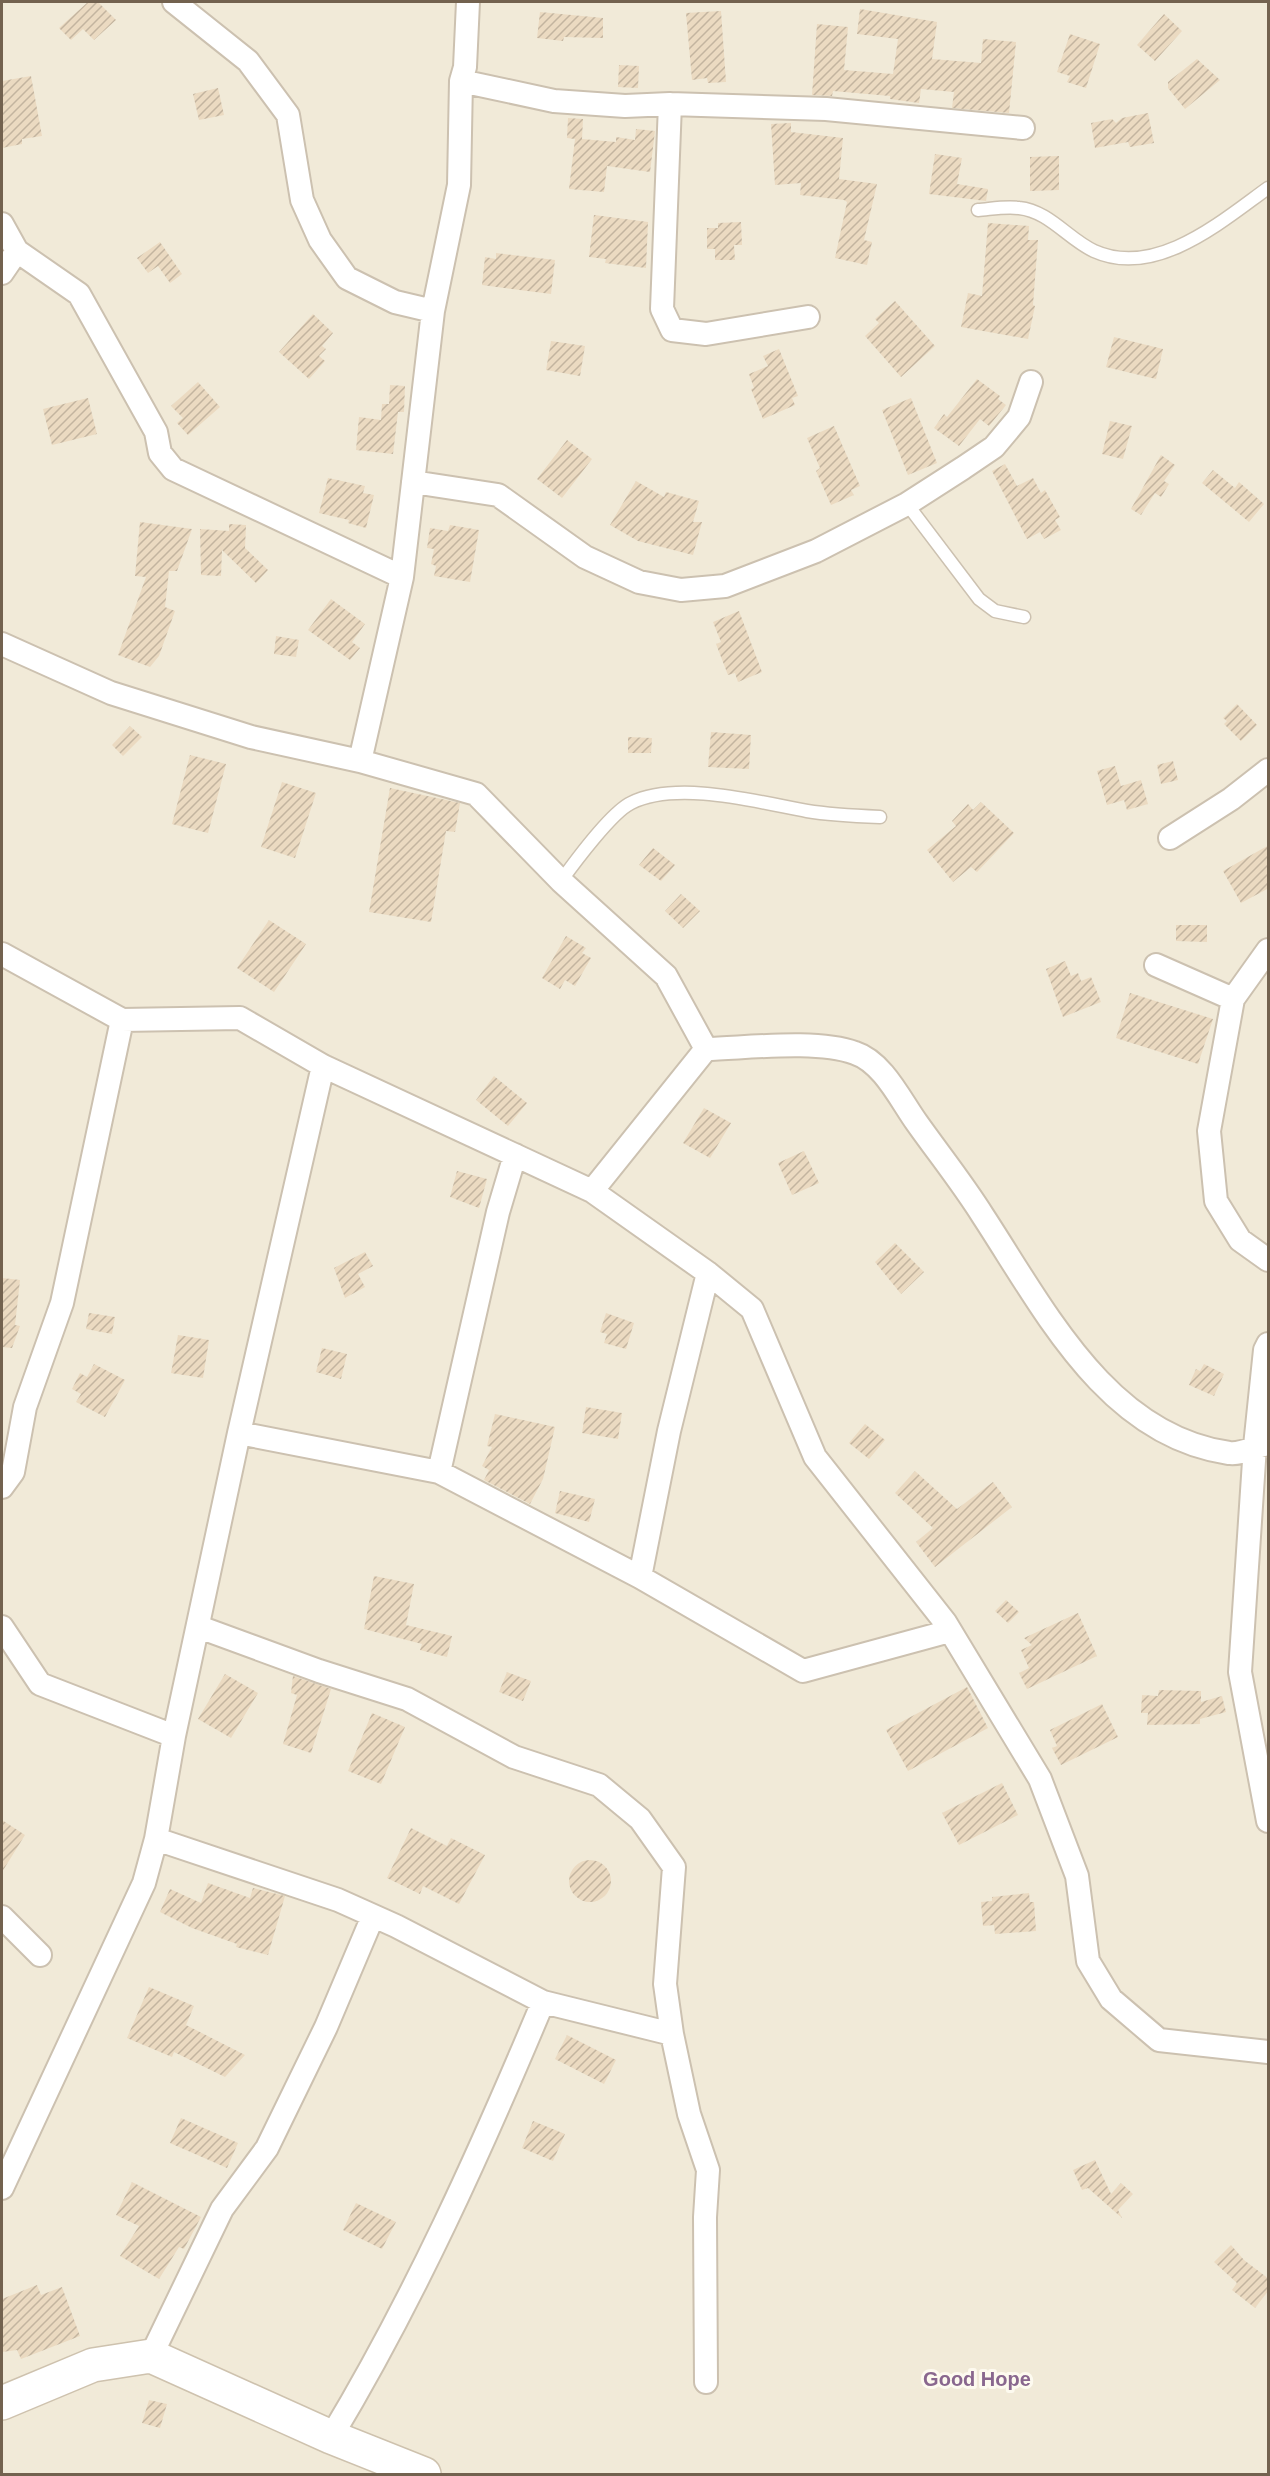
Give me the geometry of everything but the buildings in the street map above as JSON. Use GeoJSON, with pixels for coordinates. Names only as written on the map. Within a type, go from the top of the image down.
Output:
{"type":"FeatureCollection","features":[{"type":"Feature","properties":{"kind":"street"},"geometry":{"type":"LineString","coordinates":[[174,2],[248,61],[288,115],[302,200],[320,240],[347,278],[395,302],[433,311]]}},
{"type":"Feature","properties":{"kind":"street"},"geometry":{"type":"LineString","coordinates":[[360,761],[402,577],[433,311],[459,185],[461,81],[465,66],[468,2]]}},
{"type":"Feature","properties":{"kind":"street"},"geometry":{"type":"LineString","coordinates":[[461,81],[554,101],[625,106],[670,104],[826,109],[1023,129]]}},
{"type":"Feature","properties":{"kind":"street"},"geometry":{"type":"LineString","coordinates":[[670,104],[662,309],[672,330],[706,334],[808,317]]}},
{"type":"Feature","properties":{"kind":"street"},"geometry":{"type":"LineString","coordinates":[[2,224],[18,251],[79,294],[156,432],[160,453],[173,469],[402,577]]}},
{"type":"Feature","properties":{"kind":"street"},"geometry":{"type":"LineString","coordinates":[[2,273],[18,251]]}},
{"type":"Feature","properties":{"kind":"street"},"geometry":{"type":"LineString","coordinates":[[413,482],[498,495],[585,557],[639,582],[681,590],[725,586],[816,551],[907,504],[994,447],[1019,417],[1031,382]]}},
{"type":"Feature","properties":{"kind":"street"},"geometry":{"type":"LineString","coordinates":[[2,644],[111,693],[251,737],[360,761],[476,794],[561,881],[666,976],[705,1049]]}},
{"type":"Feature","properties":{"kind":"street"},"geometry":{"type":"LineString","coordinates":[[1170,838],[1231,799],[1269,770]]}},
{"type":"Feature","properties":{"kind":"street"},"geometry":{"type":"LineString","coordinates":[[1269,950],[1233,999],[1209,1131],[1216,1201],[1240,1240],[1269,1260]]}},
{"type":"Feature","properties":{"kind":"street"},"geometry":{"type":"LineString","coordinates":[[2,954],[122,1020],[240,1018],[323,1066],[592,1191],[708,1273],[752,1309],[815,1457],[950,1630],[1040,1779],[1077,1876],[1088,1961],[1111,1999],[1159,2040],[1269,2052]]}},
{"type":"Feature","properties":{"kind":"street"},"geometry":{"type":"LineString","coordinates":[[1156,965],[1233,999]]}},
{"type":"Feature","properties":{"kind":"street"},"geometry":{"type":"LineString","coordinates":[[2,1487],[13,1472],[25,1407],[62,1303],[122,1020]]}},
{"type":"Feature","properties":{"kind":"street"},"geometry":{"type":"LineString","coordinates":[[705,1049],[816,1047],[855,1053],[868,1061],[882,1075],[982,1214],[1052,1325],[1118,1400],[1148,1422],[1179,1440],[1232,1454],[1262,1445]]}},
{"type":"Feature","properties":{"kind":"street"},"geometry":{"type":"LineString","coordinates":[[592,1191],[705,1049]]}},
{"type":"Feature","properties":{"kind":"street"},"geometry":{"type":"LineString","coordinates":[[2,2188],[144,1883],[156,1839],[174,1736],[239,1433],[323,1066]]}},
{"type":"Feature","properties":{"kind":"street"},"geometry":{"type":"LineString","coordinates":[[439,1472],[498,1212],[515,1155]]}},
{"type":"Feature","properties":{"kind":"street"},"geometry":{"type":"LineString","coordinates":[[640,1577],[669,1431],[708,1273]]}},
{"type":"Feature","properties":{"kind":"street"},"geometry":{"type":"LineString","coordinates":[[1269,1344],[1265,1350],[1262,1445],[1240,1672],[1269,1821]]}},
{"type":"Feature","properties":{"kind":"street"},"geometry":{"type":"LineString","coordinates":[[239,1433],[439,1472],[640,1577],[803,1671],[950,1630]]}},
{"type":"Feature","properties":{"kind":"street"},"geometry":{"type":"LineString","coordinates":[[2,1627],[40,1684],[174,1736]]}},
{"type":"Feature","properties":{"kind":"street"},"geometry":{"type":"LineString","coordinates":[[199,1627],[319,1671],[407,1699],[514,1757],[599,1785],[640,1819],[674,1868],[665,1984],[672,2034],[690,2114],[708,2170],[705,2217],[706,2382]]}},
{"type":"Feature","properties":{"kind":"street"},"geometry":{"type":"LineString","coordinates":[[156,1839],[338,1900],[543,2002],[672,2034]]}},
{"type":"Feature","properties":{"kind":"street"},"geometry":{"type":"LineString","coordinates":[[151,2356],[222,2209],[267,2148],[326,2027],[373,1916]]}},
{"type":"Feature","properties":{"kind":"street"},"geometry":{"type":"LineString","coordinates":[[2,1917],[40,1955]]}},
{"type":"Feature","properties":{"kind":"street"},"geometry":{"type":"LineString","coordinates":[[331,2437],[374,2366],[438,2236],[543,2002]]}},
{"type":"Feature","properties":{"kind":"street"},"geometry":{"type":"LineString","coordinates":[[2,2403],[93,2365],[151,2356],[331,2437],[424,2475]]}},
{"type":"Feature","properties":{"kind":"lane"},"geometry":{"type":"LineString","coordinates":[[978,210],[1018,207],[1031,210],[1095,252],[1128,258],[1154,255],[1183,244],[1269,188]]}},
{"type":"Feature","properties":{"kind":"lane"},"geometry":{"type":"LineString","coordinates":[[907,504],[979,598],[995,611],[1024,617]]}},
{"type":"Feature","properties":{"kind":"lane"},"geometry":{"type":"LineString","coordinates":[[561,881],[583,850],[630,803],[666,792],[765,801],[834,815],[880,817]]}},
{"type":"Feature","properties":{"kind":"shaded area"},"geometry":{"type":"Polygon","coordinates":[[[2,2],[1268,2],[1268,2474],[2,2474],[2,2]]]}},
{"type":"Feature","properties":{"kind":"district","name":"Good Hope"},"geometry":{"type":"Point","coordinates":[977,2379]}}]}
